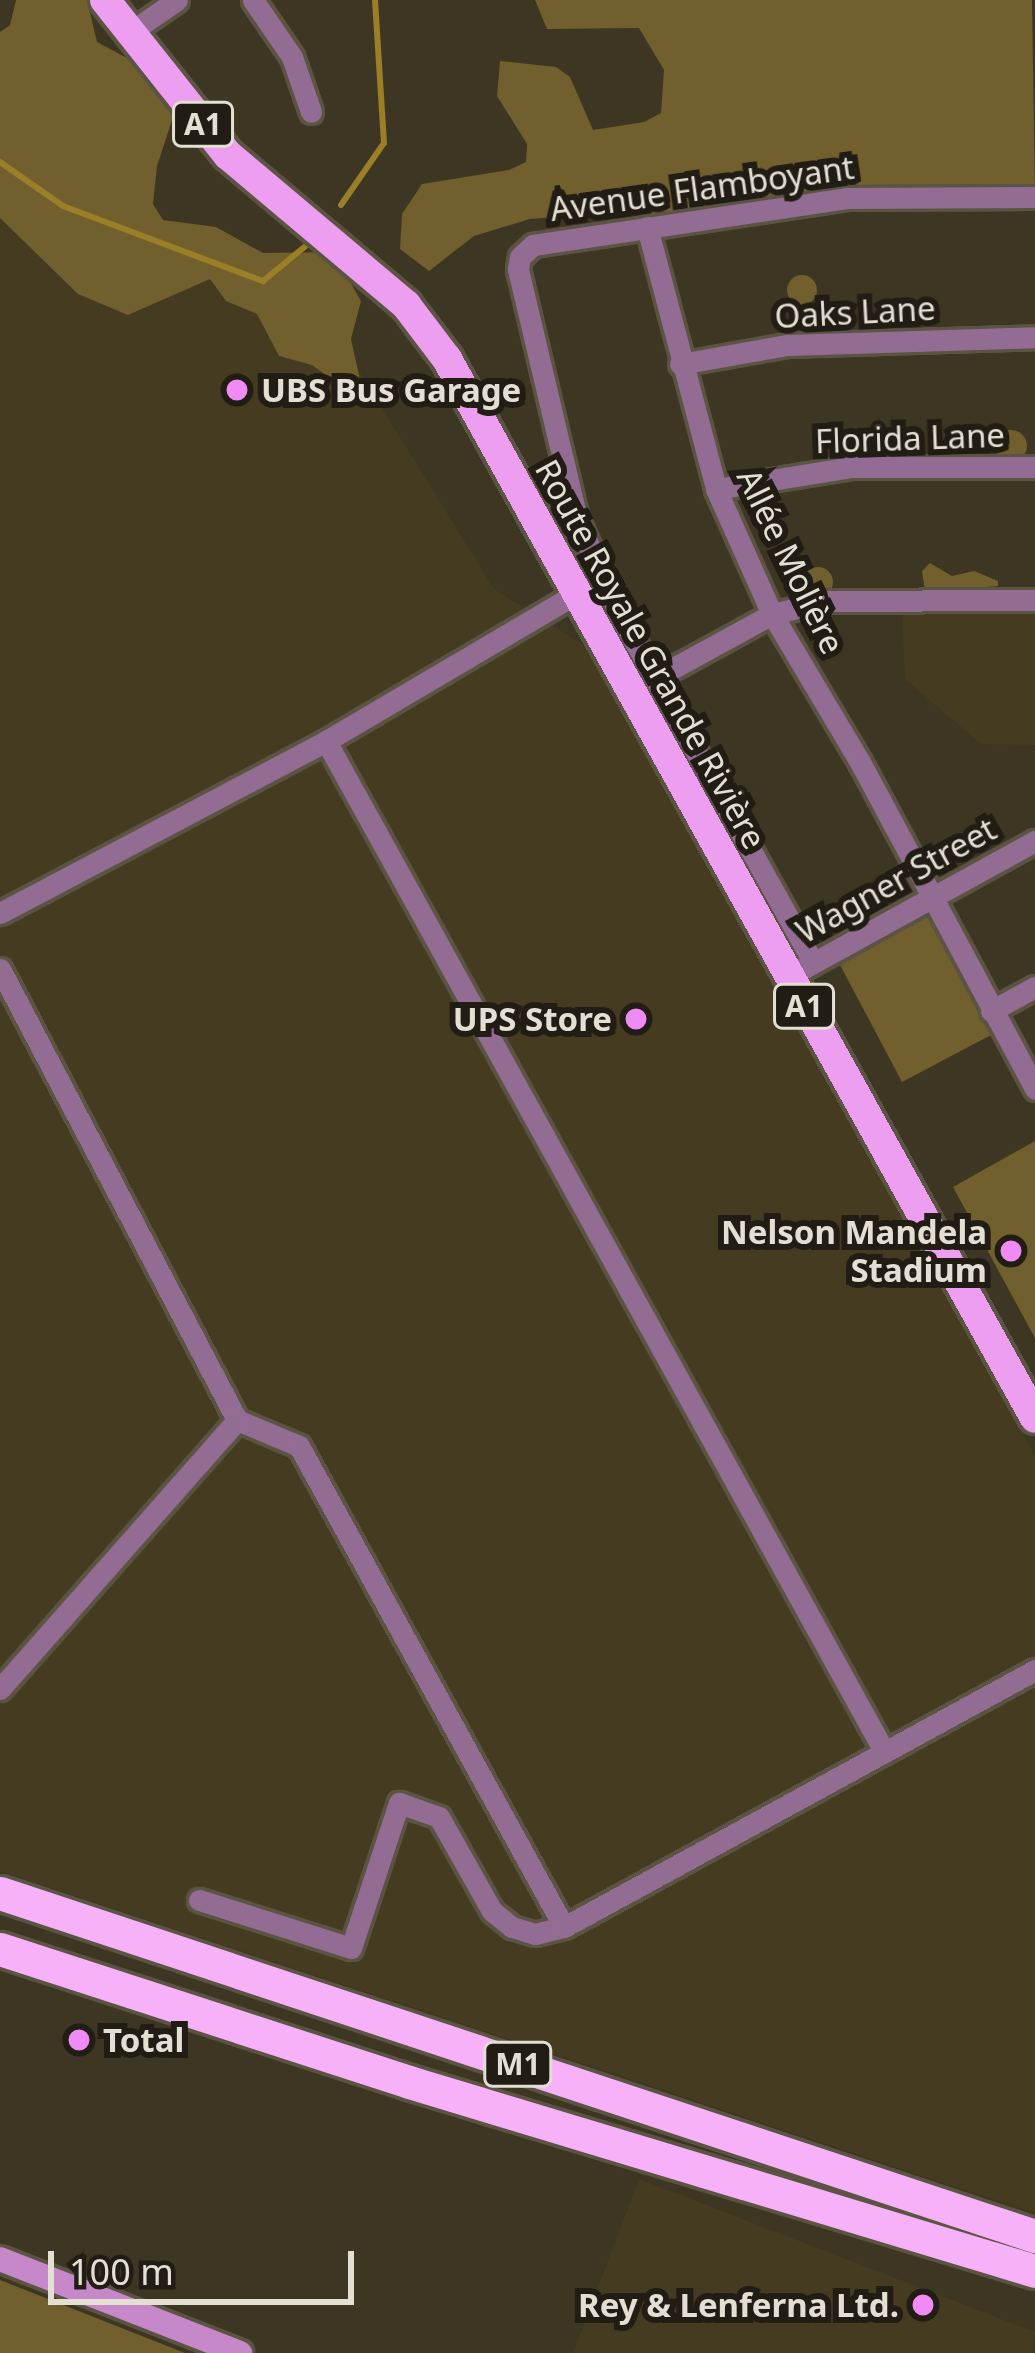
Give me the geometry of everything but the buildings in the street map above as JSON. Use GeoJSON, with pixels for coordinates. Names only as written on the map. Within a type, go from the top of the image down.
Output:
{"type":"FeatureCollection","features":[{"type":"Feature","properties":{"kind":"highway","name":"M1"},"geometry":{"type":"LineString","coordinates":[[0,1893],[1035,2236]]}},
{"type":"Feature","properties":{"kind":"highway","name":"M1"},"geometry":{"type":"LineString","coordinates":[[0,1949],[409,2083],[1035,2271]]}},
{"type":"Feature","properties":{"kind":"main road","name":"Route Royale Grande Rivière"},"geometry":{"type":"LineString","coordinates":[[105,0],[229,155],[406,305],[447,359],[577,592],[801,969],[1035,1418]]}},
{"type":"Feature","properties":{"kind":"main road"},"geometry":{"type":"LineString","coordinates":[[0,2259],[240,2353]]}},
{"type":"Feature","properties":{"kind":"street"},"geometry":{"type":"LineString","coordinates":[[129,33],[177,0]]}},
{"type":"Feature","properties":{"kind":"street"},"geometry":{"type":"LineString","coordinates":[[253,0],[292,56],[311,112]]}},
{"type":"Feature","properties":{"kind":"street","name":"Avenue Flamboyant"},"geometry":{"type":"LineString","coordinates":[[657,677],[619,613],[577,519],[518,269],[523,251],[647,227],[846,198],[1035,197]]}},
{"type":"Feature","properties":{"kind":"street","name":"Allée Molière"},"geometry":{"type":"LineString","coordinates":[[647,227],[716,489],[772,614],[1035,1089]]}},
{"type":"Feature","properties":{"kind":"street","name":"Oaks Lane"},"geometry":{"type":"LineString","coordinates":[[680,364],[787,345],[1035,337]]}},
{"type":"Feature","properties":{"kind":"street","name":"Florida Lane"},"geometry":{"type":"LineString","coordinates":[[716,489],[852,467],[1035,467]]}},
{"type":"Feature","properties":{"kind":"street"},"geometry":{"type":"LineString","coordinates":[[0,913],[326,741],[577,592]]}},
{"type":"Feature","properties":{"kind":"street"},"geometry":{"type":"LineString","coordinates":[[801,969],[657,677],[772,614],[827,602],[1035,600]]}},
{"type":"Feature","properties":{"kind":"street"},"geometry":{"type":"LineString","coordinates":[[326,741],[883,1749]]}},
{"type":"Feature","properties":{"kind":"street","name":"Wagner Street"},"geometry":{"type":"LineString","coordinates":[[801,969],[1035,842]]}},
{"type":"Feature","properties":{"kind":"street"},"geometry":{"type":"LineString","coordinates":[[0,970],[237,1420],[299,1446],[564,1927]]}},
{"type":"Feature","properties":{"kind":"street"},"geometry":{"type":"LineString","coordinates":[[992,1011],[1035,987]]}},
{"type":"Feature","properties":{"kind":"street"},"geometry":{"type":"LineString","coordinates":[[0,1689],[237,1420]]}},
{"type":"Feature","properties":{"kind":"street"},"geometry":{"type":"LineString","coordinates":[[200,1900],[351,1948],[399,1803],[439,1817],[492,1911],[512,1927],[536,1934],[564,1927],[1035,1670]]}},
{"type":"Feature","properties":{"kind":"shaded area"},"geometry":{"type":"Polygon","coordinates":[[[16,0],[87,0],[97,42],[142,66],[175,111],[157,166],[153,204],[163,220],[216,227],[263,253],[333,252],[361,301],[351,339],[359,375],[355,396],[312,365],[279,356],[257,314],[226,301],[210,279],[128,315],[78,294],[0,218],[0,32],[10,25],[16,0]]]}},
{"type":"Feature","properties":{"kind":"shaded area"},"geometry":{"type":"Polygon","coordinates":[[[535,0],[1032,0],[1035,194],[670,217],[624,212],[530,219],[474,236],[429,271],[400,249],[402,214],[422,184],[509,170],[526,162],[527,144],[497,96],[500,61],[556,67],[570,77],[593,130],[644,122],[661,113],[664,70],[639,28],[547,29],[535,0]]]}},
{"type":"Feature","properties":{"kind":"shaded area"},"geometry":{"type":"Polygon","coordinates":[[[0,173],[297,271],[494,589],[608,660],[1035,1456],[1035,2213],[0,1871],[0,173]]]}},
{"type":"Feature","properties":{"kind":"shaded area"},"geometry":{"type":"Polygon","coordinates":[[[802,275],[813,279],[817,290],[813,301],[802,305],[791,301],[787,290],[791,279],[802,275]]]}},
{"type":"Feature","properties":{"kind":"shaded area"},"geometry":{"type":"Polygon","coordinates":[[[1011,430],[1022,435],[1027,446],[1022,457],[1011,462],[1000,457],[995,446],[1000,435],[1011,430]]]}},
{"type":"Feature","properties":{"kind":"shaded area"},"geometry":{"type":"Polygon","coordinates":[[[930,563],[952,576],[974,571],[998,581],[998,586],[925,592],[922,571],[930,563]]]}},
{"type":"Feature","properties":{"kind":"shaded area"},"geometry":{"type":"Polygon","coordinates":[[[818,567],[829,571],[833,582],[829,593],[818,597],[807,593],[803,582],[807,571],[818,567]]]}},
{"type":"Feature","properties":{"kind":"shaded area"},"geometry":{"type":"Polygon","coordinates":[[[1035,610],[1035,745],[981,744],[905,679],[902,611],[1035,610]]]}},
{"type":"Feature","properties":{"kind":"shaded area"},"geometry":{"type":"Polygon","coordinates":[[[927,915],[993,1034],[902,1082],[839,963],[927,915]]]}},
{"type":"Feature","properties":{"kind":"shaded area","name":"Nelson Mandela Stadium"},"geometry":{"type":"Polygon","coordinates":[[[1035,1141],[1035,1338],[953,1187],[1035,1141]]]}},
{"type":"Feature","properties":{"kind":"shaded area"},"geometry":{"type":"Polygon","coordinates":[[[639,2179],[1035,2332],[1033,2353],[573,2353],[639,2179]]]}},
{"type":"Feature","properties":{"kind":"shaded area"},"geometry":{"type":"Polygon","coordinates":[[[0,2280],[185,2353],[0,2353],[0,2280]]]}},
{"type":"Feature","properties":{"kind":"waterway"},"geometry":{"type":"LineString","coordinates":[[341,205],[384,143],[375,0]]}},
{"type":"Feature","properties":{"kind":"waterway"},"geometry":{"type":"LineString","coordinates":[[0,162],[63,206],[263,281],[313,240]]}},
{"type":"Feature","properties":{"kind":"place","name":"UBS Bus Garage"},"geometry":{"type":"Point","coordinates":[237,390]}},
{"type":"Feature","properties":{"kind":"place","name":"UPS Store"},"geometry":{"type":"Point","coordinates":[636,1019]}},
{"type":"Feature","properties":{"kind":"place","name":"Nelson Mandela Stadium"},"geometry":{"type":"Point","coordinates":[1011,1251]}},
{"type":"Feature","properties":{"kind":"place","name":"Total"},"geometry":{"type":"Point","coordinates":[79,2040]}},
{"type":"Feature","properties":{"kind":"place","name":"Rey & Lenferna Ltd."},"geometry":{"type":"Point","coordinates":[923,2305]}}]}
